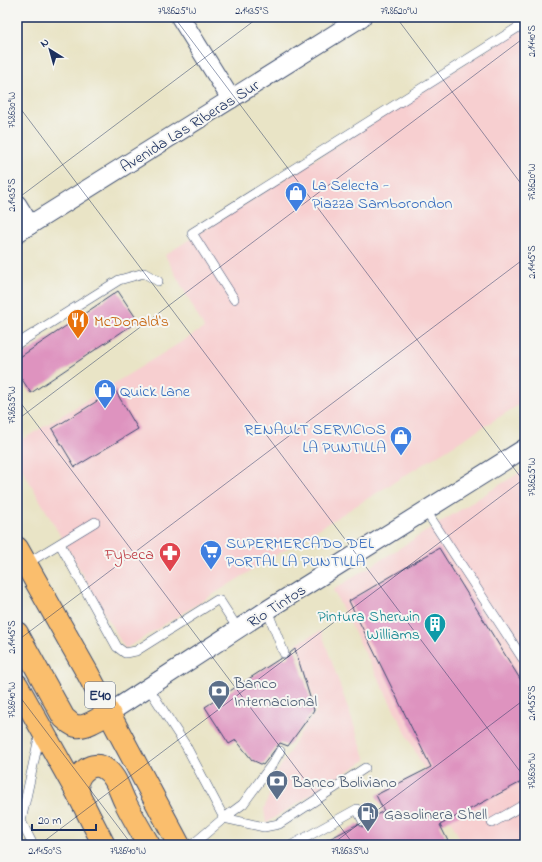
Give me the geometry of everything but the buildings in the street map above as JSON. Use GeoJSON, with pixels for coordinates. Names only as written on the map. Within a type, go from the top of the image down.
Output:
{"type":"FeatureCollection","features":[{"type":"Feature","properties":{"kind":"highway","name":"E40"},"geometry":{"type":"LineString","coordinates":[[22,556],[109,713],[179,845]]}},
{"type":"Feature","properties":{"kind":"highway"},"geometry":{"type":"LineString","coordinates":[[17,633],[64,718],[77,726],[85,725],[109,713]]}},
{"type":"Feature","properties":{"kind":"highway"},"geometry":{"type":"LineString","coordinates":[[17,685],[79,796],[104,845]]}},
{"type":"Feature","properties":{"kind":"highway"},"geometry":{"type":"LineString","coordinates":[[79,796],[77,785],[85,770],[94,765],[103,768],[111,774],[117,784],[149,845]]}},
{"type":"Feature","properties":{"kind":"street"},"geometry":{"type":"LineString","coordinates":[[180,17],[231,99]]}},
{"type":"Feature","properties":{"kind":"street","name":"Avenida Las Riberas Sur"},"geometry":{"type":"LineString","coordinates":[[23,229],[362,17]]}},
{"type":"Feature","properties":{"kind":"street"},"geometry":{"type":"LineString","coordinates":[[17,204],[23,229]]}},
{"type":"Feature","properties":{"kind":"street","name":"Rio Tintos"},"geometry":{"type":"LineString","coordinates":[[109,713],[267,610],[525,448]]}},
{"type":"Feature","properties":{"kind":"lane"},"geometry":{"type":"LineString","coordinates":[[234,299],[192,233],[525,24]]}},
{"type":"Feature","properties":{"kind":"lane"},"geometry":{"type":"LineString","coordinates":[[17,344],[118,280],[144,273],[158,281]]}},
{"type":"Feature","properties":{"kind":"lane"},"geometry":{"type":"LineString","coordinates":[[426,511],[525,662]]}},
{"type":"Feature","properties":{"kind":"lane"},"geometry":{"type":"LineString","coordinates":[[22,556],[60,544],[95,522]]}},
{"type":"Feature","properties":{"kind":"lane"},"geometry":{"type":"LineString","coordinates":[[60,544],[117,647],[125,652],[136,651],[217,600],[220,601],[238,629]]}},
{"type":"Feature","properties":{"kind":"lane"},"geometry":{"type":"LineString","coordinates":[[267,610],[284,653]]}},
{"type":"Feature","properties":{"kind":"lane"},"geometry":{"type":"LineString","coordinates":[[148,687],[186,746],[224,818],[264,827],[279,824],[365,768]]}},
{"type":"Feature","properties":{"kind":"lane"},"geometry":{"type":"LineString","coordinates":[[33,845],[19,822],[41,728]]}},
{"type":"Feature","properties":{"kind":"lane"},"geometry":{"type":"LineString","coordinates":[[192,845],[243,804],[280,751]]}},
{"type":"Feature","properties":{"kind":"lane"},"geometry":{"type":"LineString","coordinates":[[492,823],[525,804]]}},
{"type":"Feature","properties":{"kind":"lane"},"geometry":{"type":"LineString","coordinates":[[292,845],[357,809],[363,821]]}},
{"type":"Feature","properties":{"kind":"shaded area"},"geometry":{"type":"Polygon","coordinates":[[[525,26],[525,401],[125,649],[17,460],[17,443],[204,328],[165,255],[525,26]]]}},
{"type":"Feature","properties":{"kind":"shaded area"},"geometry":{"type":"Polygon","coordinates":[[[525,469],[525,845],[463,845],[333,590],[525,469]]]}},
{"type":"Feature","properties":{"kind":"shaded area"},"geometry":{"type":"Polygon","coordinates":[[[321,631],[366,760],[266,823],[264,809],[278,771],[306,724],[317,711],[297,643],[321,631]]]}},
{"type":"Feature","properties":{"kind":"place","name":"La Selecta - Piazza Samborondon"},"geometry":{"type":"Point","coordinates":[296,212]}},
{"type":"Feature","properties":{"kind":"place","name":"McDonald's"},"geometry":{"type":"Point","coordinates":[78,340]}},
{"type":"Feature","properties":{"kind":"place","name":"Quick Lane"},"geometry":{"type":"Point","coordinates":[105,410]}},
{"type":"Feature","properties":{"kind":"place","name":"RENAULT SERVICIOS LA PUNTILLA"},"geometry":{"type":"Point","coordinates":[401,456]}},
{"type":"Feature","properties":{"kind":"place","name":"SUPERMERCADO DEL PORTAL LA PUNTILLA"},"geometry":{"type":"Point","coordinates":[211,570]}},
{"type":"Feature","properties":{"kind":"place","name":"Fybeca"},"geometry":{"type":"Point","coordinates":[170,572]}},
{"type":"Feature","properties":{"kind":"place","name":"Pintura Sherwin Williams"},"geometry":{"type":"Point","coordinates":[435,644]}},
{"type":"Feature","properties":{"kind":"place","name":"Banco Internacional"},"geometry":{"type":"Point","coordinates":[219,710]}},
{"type":"Feature","properties":{"kind":"place","name":"Banco Boliviano"},"geometry":{"type":"Point","coordinates":[277,800]}},
{"type":"Feature","properties":{"kind":"place","name":"Gasolinera Shell"},"geometry":{"type":"Point","coordinates":[368,832]}}]}
